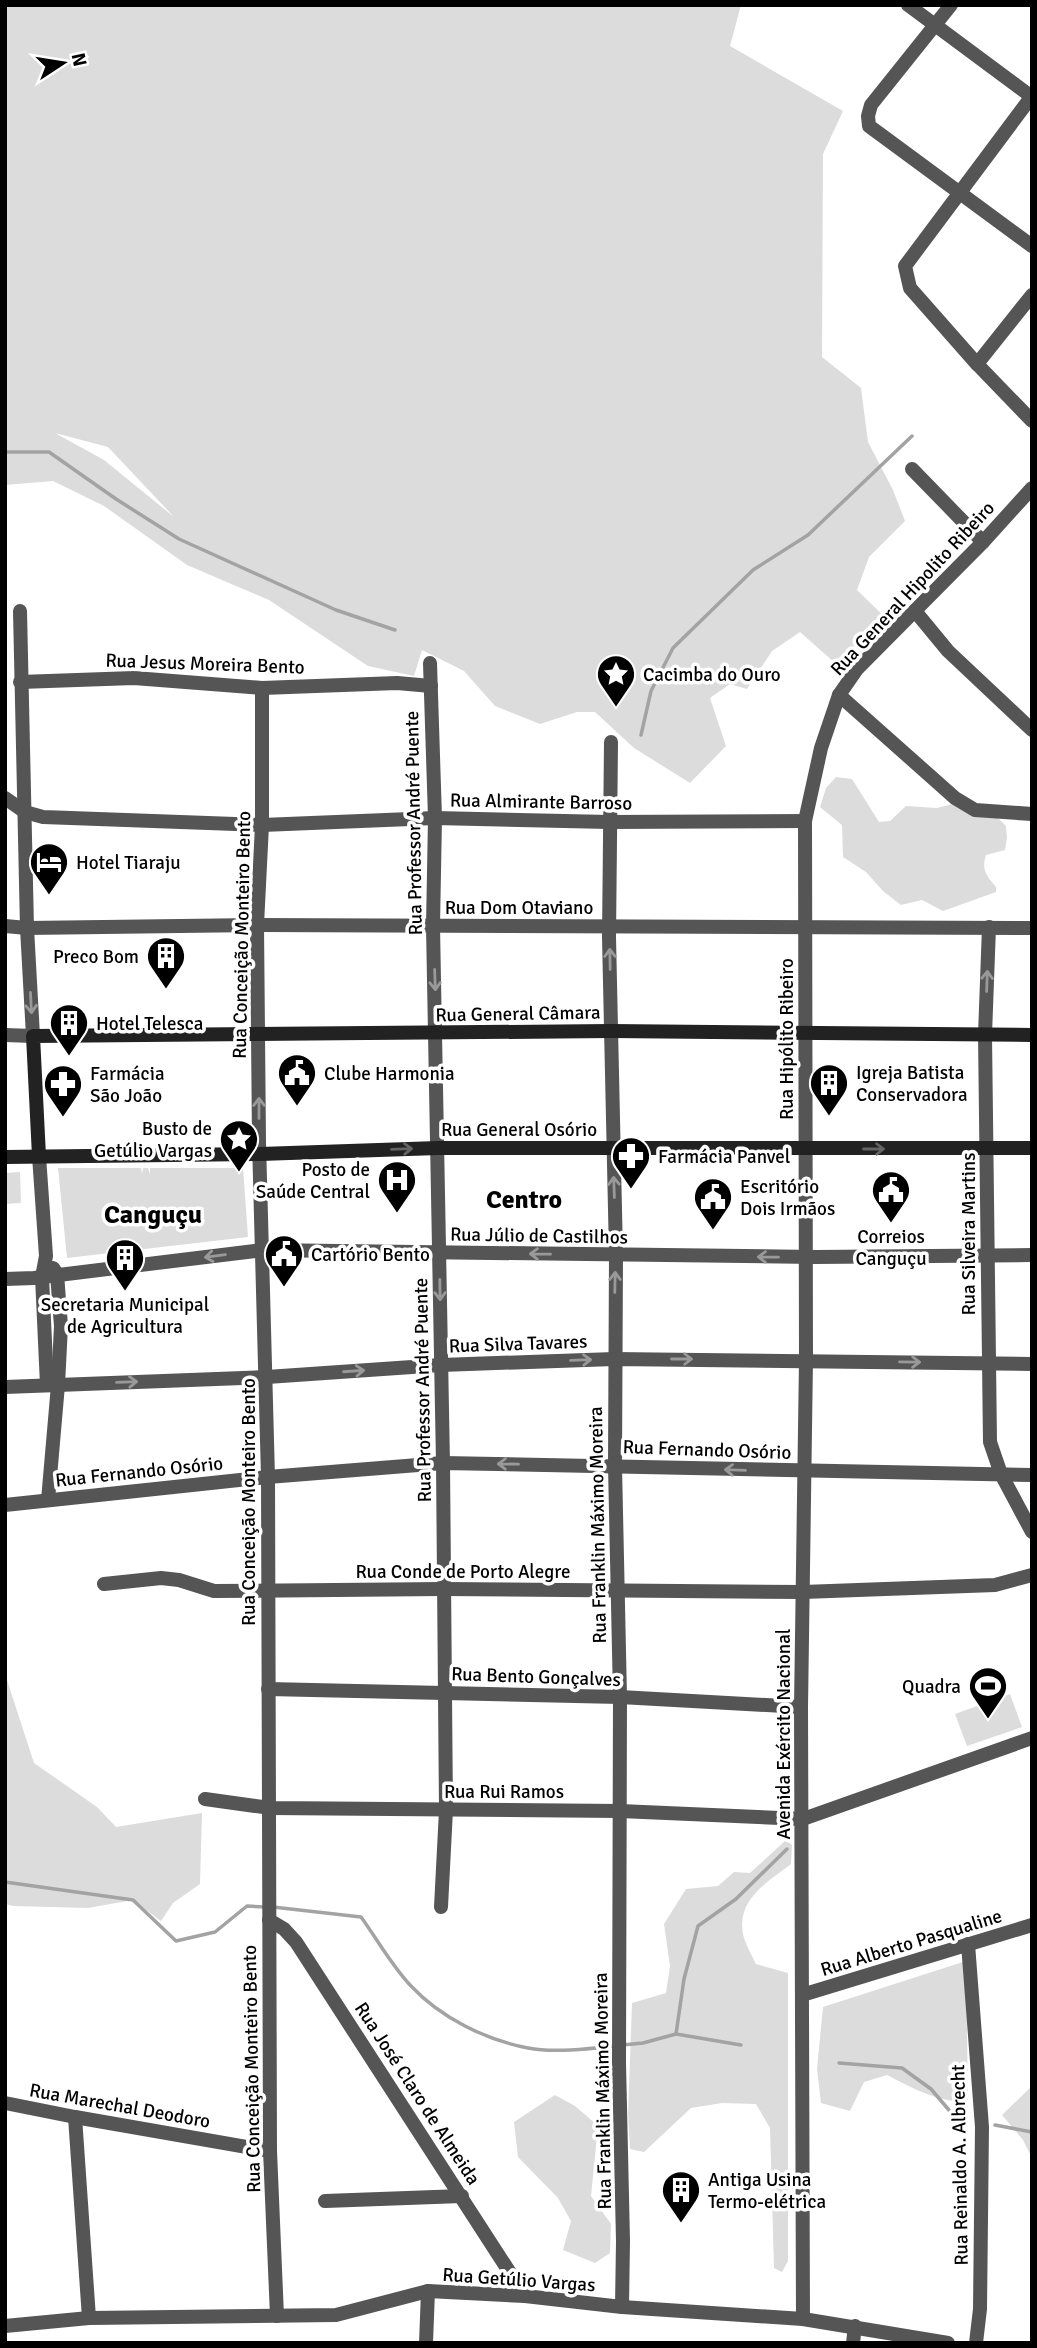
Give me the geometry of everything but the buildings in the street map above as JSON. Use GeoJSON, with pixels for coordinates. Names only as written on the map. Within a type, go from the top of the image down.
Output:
{"type":"FeatureCollection","features":[{"type":"Feature","properties":{"kind":"main road","name":"Rua General Câmara"},"geometry":{"type":"LineString","coordinates":[[33,1036],[611,1031],[1032,1035]]}},
{"type":"Feature","properties":{"kind":"main road"},"geometry":{"type":"LineString","coordinates":[[33,1036],[40,1156]]}},
{"type":"Feature","properties":{"kind":"main road","name":"Rua General Osório"},"geometry":{"type":"LineString","coordinates":[[5,1157],[260,1154],[438,1148],[1032,1148]]}},
{"type":"Feature","properties":{"kind":"street"},"geometry":{"type":"LineString","coordinates":[[908,5],[1032,97],[905,266],[910,288],[1032,421]]}},
{"type":"Feature","properties":{"kind":"street"},"geometry":{"type":"LineString","coordinates":[[951,5],[871,104],[869,125],[1032,246]]}},
{"type":"Feature","properties":{"kind":"street"},"geometry":{"type":"LineString","coordinates":[[977,364],[1032,295]]}},
{"type":"Feature","properties":{"kind":"street"},"geometry":{"type":"LineString","coordinates":[[912,469],[983,542]]}},
{"type":"Feature","properties":{"kind":"street","name":"Rua General Hipolito Ribeiro"},"geometry":{"type":"LineString","coordinates":[[805,928],[805,821],[821,748],[839,695],[857,669],[983,542],[1032,488]]}},
{"type":"Feature","properties":{"kind":"street"},"geometry":{"type":"LineString","coordinates":[[20,611],[27,928],[33,1036]]}},
{"type":"Feature","properties":{"kind":"street"},"geometry":{"type":"LineString","coordinates":[[915,611],[948,651],[1032,730]]}},
{"type":"Feature","properties":{"kind":"street","name":"Rua Professor André Puente"},"geometry":{"type":"LineString","coordinates":[[430,663],[435,818],[433,926],[443,1463],[446,1810],[441,1907]]}},
{"type":"Feature","properties":{"kind":"street","name":"Rua Jesus Moreira Bento"},"geometry":{"type":"LineString","coordinates":[[20,682],[134,678],[262,688],[397,683],[431,686]]}},
{"type":"Feature","properties":{"kind":"street","name":"Rua Conceição Monteiro Bento"},"geometry":{"type":"LineString","coordinates":[[262,688],[262,825],[257,925],[258,1035],[267,1377],[270,2151],[277,2316]]}},
{"type":"Feature","properties":{"kind":"street"},"geometry":{"type":"LineString","coordinates":[[839,695],[955,798],[975,810],[994,814],[1032,814]]}},
{"type":"Feature","properties":{"kind":"street","name":"Rua Franklin Máximo Moreira"},"geometry":{"type":"LineString","coordinates":[[611,742],[609,926],[616,1255],[614,1359],[620,1697],[619,2063],[622,2307]]}},
{"type":"Feature","properties":{"kind":"street"},"geometry":{"type":"LineString","coordinates":[[5,798],[25,812]]}},
{"type":"Feature","properties":{"kind":"street","name":"Rua Almirante Barroso"},"geometry":{"type":"LineString","coordinates":[[25,812],[67,819],[262,825],[435,818],[610,822],[805,821]]}},
{"type":"Feature","properties":{"kind":"street","name":"Rua Dom Otaviano"},"geometry":{"type":"LineString","coordinates":[[5,926],[1032,928]]}},
{"type":"Feature","properties":{"kind":"street","name":"Rua Silveira Martins"},"geometry":{"type":"LineString","coordinates":[[989,927],[985,1035],[990,1442],[1001,1474],[1032,1531]]}},
{"type":"Feature","properties":{"kind":"street","name":"Rua Hipólito Ribeiro"},"geometry":{"type":"LineString","coordinates":[[805,928],[806,1149]]}},
{"type":"Feature","properties":{"kind":"street","name":"Rua General Câmara"},"geometry":{"type":"LineString","coordinates":[[5,1035],[33,1036]]}},
{"type":"Feature","properties":{"kind":"street","name":"Avenida Exército Nacional"},"geometry":{"type":"LineString","coordinates":[[803,2319],[802,1707],[806,1149]]}},
{"type":"Feature","properties":{"kind":"street"},"geometry":{"type":"LineString","coordinates":[[40,1156],[46,1256],[61,1326],[53,1385]]}},
{"type":"Feature","properties":{"kind":"street","name":"Rua Júlio de Castilhos"},"geometry":{"type":"LineString","coordinates":[[5,1279],[263,1250],[806,1257],[1032,1255]]}},
{"type":"Feature","properties":{"kind":"street"},"geometry":{"type":"LineString","coordinates":[[48,1500],[55,1404],[44,1326],[49,1276]]}},
{"type":"Feature","properties":{"kind":"street"},"geometry":{"type":"LineString","coordinates":[[44,1326],[61,1326]]}},
{"type":"Feature","properties":{"kind":"street","name":"Rua Silva Tavares"},"geometry":{"type":"LineString","coordinates":[[5,1387],[614,1359],[1032,1364]]}},
{"type":"Feature","properties":{"kind":"street","name":"Rua Fernando Osório"},"geometry":{"type":"LineString","coordinates":[[5,1505],[268,1477],[443,1463],[1032,1475]]}},
{"type":"Feature","properties":{"kind":"street","name":"Rua Conde de Porto Alegre"},"geometry":{"type":"LineString","coordinates":[[104,1584],[162,1578],[179,1580],[214,1591],[443,1589],[803,1592],[995,1585],[1032,1575]]}},
{"type":"Feature","properties":{"kind":"street","name":"Rua Bento Gonçalves"},"geometry":{"type":"LineString","coordinates":[[268,1689],[620,1697],[802,1707]]}},
{"type":"Feature","properties":{"kind":"street"},"geometry":{"type":"LineString","coordinates":[[803,1819],[1032,1738]]}},
{"type":"Feature","properties":{"kind":"street","name":"Rua Rui Ramos"},"geometry":{"type":"LineString","coordinates":[[205,1799],[270,1808],[620,1811],[803,1819]]}},
{"type":"Feature","properties":{"kind":"street","name":"Rua José Claro de Almeida"},"geometry":{"type":"LineString","coordinates":[[269,1917],[296,1942],[525,2296]]}},
{"type":"Feature","properties":{"kind":"street","name":"Rua Alberto Pasqualine"},"geometry":{"type":"LineString","coordinates":[[802,1995],[1032,1925]]}},
{"type":"Feature","properties":{"kind":"street","name":"Rua Reinaldo A. Albrecht"},"geometry":{"type":"LineString","coordinates":[[968,1944],[982,2127],[980,2309],[976,2343]]}},
{"type":"Feature","properties":{"kind":"street","name":"Rua Marechal Deodoro"},"geometry":{"type":"LineString","coordinates":[[5,2103],[75,2118],[270,2151]]}},
{"type":"Feature","properties":{"kind":"street"},"geometry":{"type":"LineString","coordinates":[[75,2118],[89,2318]]}},
{"type":"Feature","properties":{"kind":"street"},"geometry":{"type":"LineString","coordinates":[[326,2201],[462,2196]]}},
{"type":"Feature","properties":{"kind":"street"},"geometry":{"type":"LineString","coordinates":[[426,2343],[428,2291]]}},
{"type":"Feature","properties":{"kind":"street","name":"Rua Getúlio Vargas"},"geometry":{"type":"LineString","coordinates":[[5,2326],[89,2318],[336,2315],[428,2291],[525,2296],[622,2307],[803,2319],[948,2343]]}},
{"type":"Feature","properties":{"kind":"street"},"geometry":{"type":"LineString","coordinates":[[853,2343],[855,2326]]}},
{"type":"Feature","properties":{"kind":"shaded area"},"geometry":{"type":"Polygon","coordinates":[[[5,5],[741,5],[730,46],[843,111],[823,154],[822,357],[861,388],[868,442],[893,490],[905,521],[869,557],[857,590],[892,624],[843,670],[800,632],[772,651],[747,689],[730,684],[710,698],[726,746],[690,783],[634,748],[595,712],[577,712],[540,724],[495,706],[464,671],[422,650],[414,676],[368,666],[269,600],[187,565],[104,506],[53,481],[5,485],[5,5]],[[55,433],[104,460],[174,517],[108,447],[55,433]]]}},
{"type":"Feature","properties":{"kind":"shaded area"},"geometry":{"type":"Polygon","coordinates":[[[836,777],[852,779],[879,822],[890,821],[906,806],[937,808],[956,803],[997,817],[1006,826],[1005,850],[986,855],[984,865],[996,892],[943,911],[922,900],[901,905],[883,891],[866,872],[843,857],[842,825],[820,807],[826,788],[836,777]]]}},
{"type":"Feature","properties":{"kind":"shaded area"},"geometry":{"type":"Polygon","coordinates":[[[58,1168],[141,1168],[142,1174],[143,1168],[148,1168],[150,1174],[150,1168],[243,1168],[248,1237],[67,1258],[58,1168]]]}},
{"type":"Feature","properties":{"kind":"shaded area"},"geometry":{"type":"Polygon","coordinates":[[[20,1172],[21,1203],[5,1204],[5,1173],[20,1172]]]}},
{"type":"Feature","properties":{"kind":"shaded area"},"geometry":{"type":"Polygon","coordinates":[[[5,1674],[34,1763],[97,1807],[116,1827],[202,1813],[200,1884],[173,1903],[161,1921],[133,1900],[88,1908],[5,1904],[5,1674]]]}},
{"type":"Feature","properties":{"kind":"shaded area","name":"Quadra"},"geometry":{"type":"Polygon","coordinates":[[[1010,1694],[1022,1727],[967,1746],[955,1714],[1010,1694]]]}},
{"type":"Feature","properties":{"kind":"shaded area"},"geometry":{"type":"Polygon","coordinates":[[[786,1840],[792,1845],[791,1864],[754,1894],[744,1913],[742,1925],[744,1938],[756,1964],[788,1973],[788,2261],[782,2272],[774,2268],[770,2128],[756,2104],[722,2103],[691,2108],[644,2152],[630,2149],[628,2114],[632,2003],[666,1993],[670,1966],[664,1924],[686,1889],[718,1886],[734,1872],[750,1873],[786,1840]]]}},
{"type":"Feature","properties":{"kind":"shaded area"},"geometry":{"type":"Polygon","coordinates":[[[966,1961],[968,2102],[936,2097],[887,2075],[864,2082],[850,2111],[821,2103],[817,2069],[823,2007],[966,1961]]]}},
{"type":"Feature","properties":{"kind":"shaded area"},"geometry":{"type":"Polygon","coordinates":[[[1032,2086],[1032,2158],[1023,2140],[1002,2115],[1032,2086]]]}},
{"type":"Feature","properties":{"kind":"shaded area"},"geometry":{"type":"Polygon","coordinates":[[[555,2095],[575,2106],[598,2126],[591,2196],[611,2224],[610,2253],[595,2263],[563,2250],[571,2221],[558,2198],[518,2157],[514,2122],[555,2095]]]}},
{"type":"Feature","properties":{"kind":"waterway"},"geometry":{"type":"LineString","coordinates":[[641,735],[651,691],[673,648],[753,570],[808,535],[912,436]]}},
{"type":"Feature","properties":{"kind":"waterway"},"geometry":{"type":"LineString","coordinates":[[5,452],[49,452],[179,539],[336,610],[395,630]]}},
{"type":"Feature","properties":{"kind":"waterway"},"geometry":{"type":"LineString","coordinates":[[676,2034],[684,1979],[698,1926],[736,1899],[787,1849]]}},
{"type":"Feature","properties":{"kind":"waterway"},"geometry":{"type":"LineString","coordinates":[[5,1882],[133,1900],[176,1941],[215,1932],[247,1906],[265,1907]]}},
{"type":"Feature","properties":{"kind":"waterway"},"geometry":{"type":"LineString","coordinates":[[273,1907],[361,1917],[404,1978],[423,1998],[450,2018],[480,2033],[512,2044],[548,2050],[614,2046]]}},
{"type":"Feature","properties":{"kind":"waterway"},"geometry":{"type":"LineString","coordinates":[[622,2045],[643,2043],[676,2034],[741,2045]]}},
{"type":"Feature","properties":{"kind":"waterway"},"geometry":{"type":"LineString","coordinates":[[839,2063],[902,2068],[931,2089],[954,2116],[963,2118]]}},
{"type":"Feature","properties":{"kind":"waterway"},"geometry":{"type":"LineString","coordinates":[[995,2125],[1032,2132]]}},
{"type":"Feature","properties":{"kind":"place","name":"Cacimba do Ouro"},"geometry":{"type":"Point","coordinates":[616,708]}},
{"type":"Feature","properties":{"kind":"place","name":"Hotel Tiaraju"},"geometry":{"type":"Point","coordinates":[49,896]}},
{"type":"Feature","properties":{"kind":"place","name":"Preco Bom"},"geometry":{"type":"Point","coordinates":[166,990]}},
{"type":"Feature","properties":{"kind":"place","name":"Hotel Telesca"},"geometry":{"type":"Point","coordinates":[69,1057]}},
{"type":"Feature","properties":{"kind":"place","name":"Clube Harmonia"},"geometry":{"type":"Point","coordinates":[297,1107]}},
{"type":"Feature","properties":{"kind":"place","name":"Igreja Batista Conservadora"},"geometry":{"type":"Point","coordinates":[829,1117]}},
{"type":"Feature","properties":{"kind":"place","name":"Farmácia São João"},"geometry":{"type":"Point","coordinates":[63,1118]}},
{"type":"Feature","properties":{"kind":"place","name":"Busto de Getúlio Vargas"},"geometry":{"type":"Point","coordinates":[239,1173]}},
{"type":"Feature","properties":{"kind":"place","name":"Farmácia Panvel"},"geometry":{"type":"Point","coordinates":[631,1190]}},
{"type":"Feature","properties":{"kind":"place","name":"Posto de Saúde Central"},"geometry":{"type":"Point","coordinates":[397,1214]}},
{"type":"Feature","properties":{"kind":"place","name":"Correios Canguçu"},"geometry":{"type":"Point","coordinates":[891,1224]}},
{"type":"Feature","properties":{"kind":"place","name":"Escritório Dois Irmãos"},"geometry":{"type":"Point","coordinates":[713,1231]}},
{"type":"Feature","properties":{"kind":"place","name":"Cartório Bento"},"geometry":{"type":"Point","coordinates":[284,1288]}},
{"type":"Feature","properties":{"kind":"place","name":"Secretaria Municipal de Agricultura"},"geometry":{"type":"Point","coordinates":[125,1292]}},
{"type":"Feature","properties":{"kind":"place","name":"Quadra"},"geometry":{"type":"Point","coordinates":[988,1720]}},
{"type":"Feature","properties":{"kind":"place","name":"Antiga Usina Termo-elétrica"},"geometry":{"type":"Point","coordinates":[681,2224]}},
{"type":"Feature","properties":{"kind":"district","name":"Centro"},"geometry":{"type":"Point","coordinates":[524,1199]}},
{"type":"Feature","properties":{"kind":"district","name":"Canguçu"},"geometry":{"type":"Point","coordinates":[153,1214]}}]}
